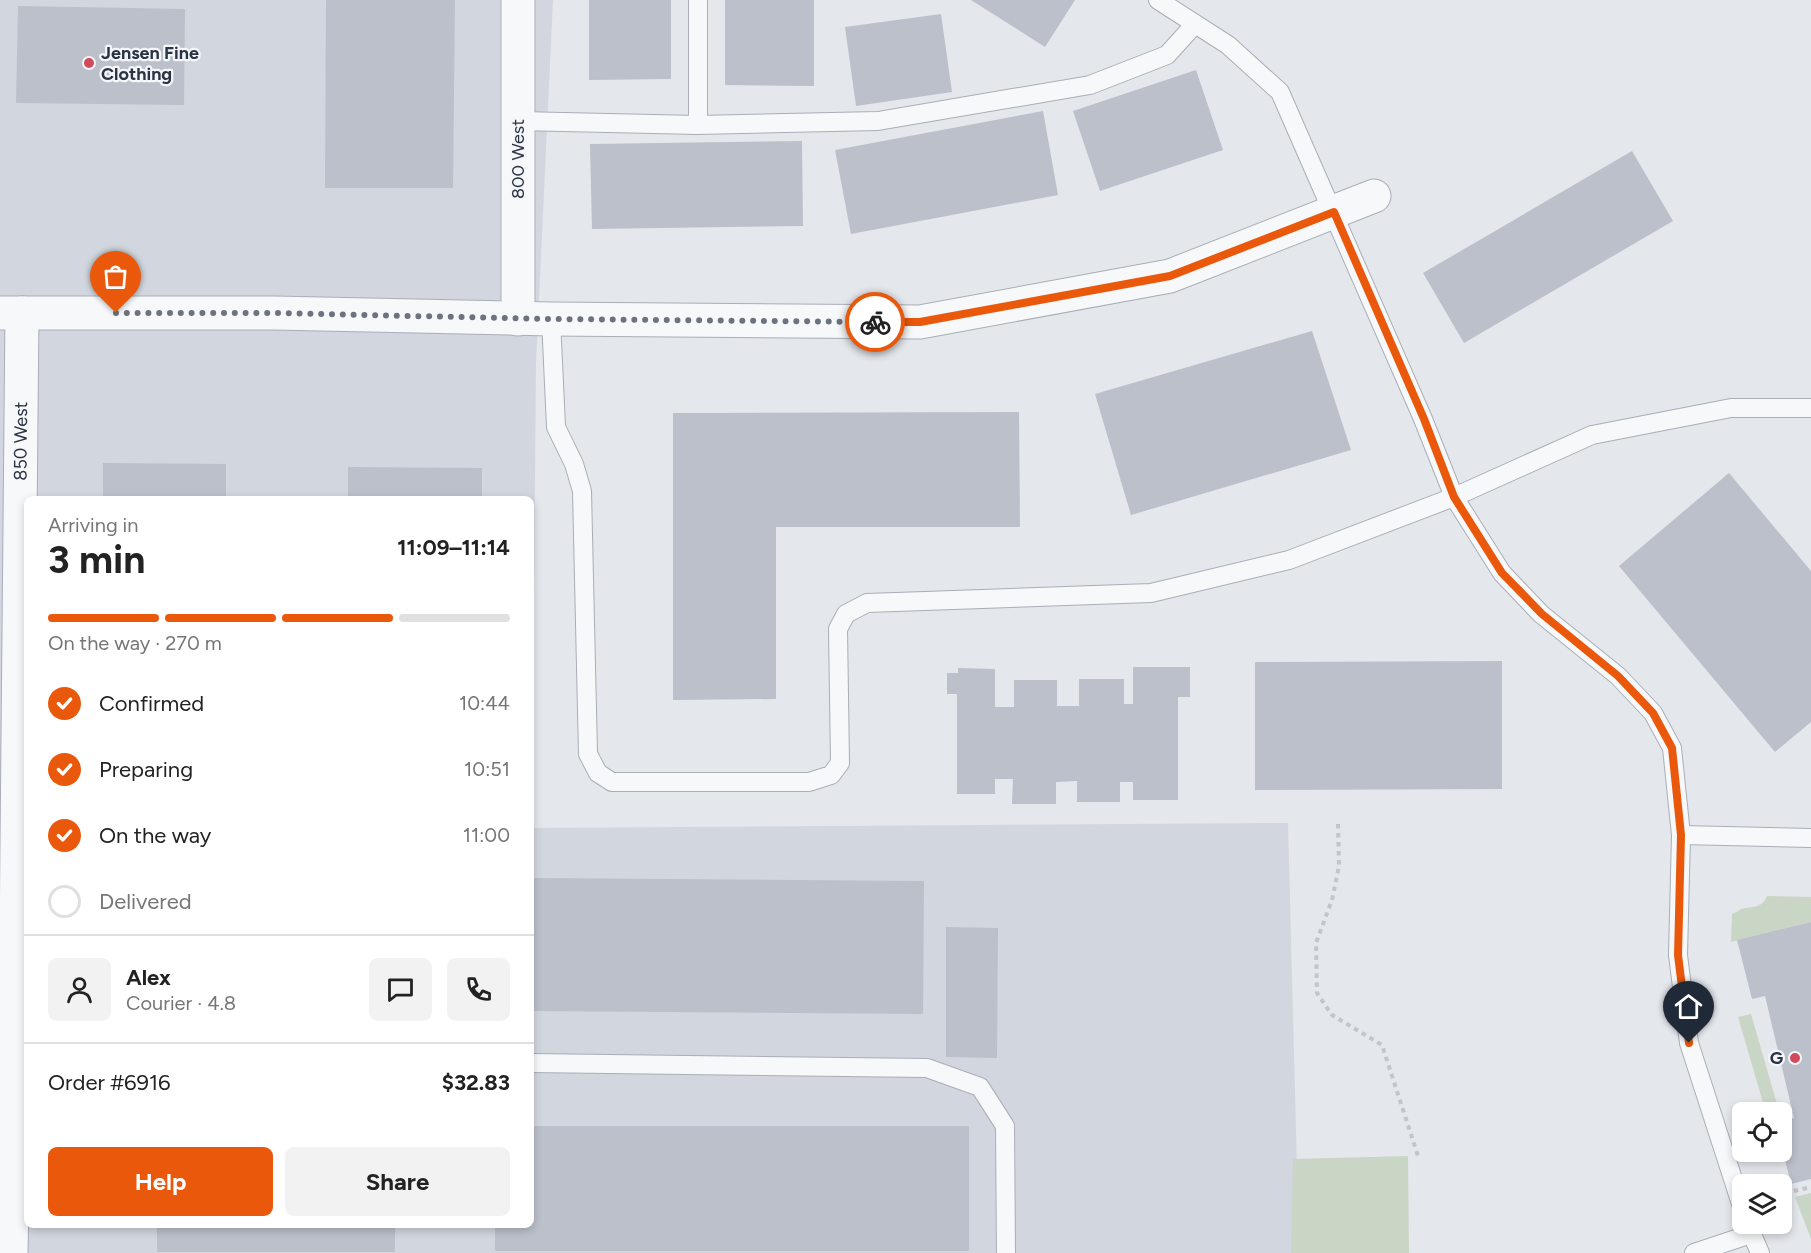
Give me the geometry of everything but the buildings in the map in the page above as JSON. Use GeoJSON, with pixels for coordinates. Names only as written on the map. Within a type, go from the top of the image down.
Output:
{"type":"FeatureCollection","features":[{"type":"Feature","properties":{"kind":"street","name":"800 West"},"geometry":{"type":"LineString","coordinates":[[518,0],[518,319]]}},
{"type":"Feature","properties":{"kind":"street"},"geometry":{"type":"LineString","coordinates":[[11,313],[263,313],[518,319],[920,322],[1170,276],[1374,196]]}},
{"type":"Feature","properties":{"kind":"street","name":"850 West"},"geometry":{"type":"LineString","coordinates":[[11,313],[21,1057],[11,1253]]}},
{"type":"Feature","properties":{"kind":"lane"},"geometry":{"type":"LineString","coordinates":[[698,0],[698,125]]}},
{"type":"Feature","properties":{"kind":"lane"},"geometry":{"type":"LineString","coordinates":[[1158,0],[1228,45],[1280,92],[1424,419],[1454,497],[1502,573],[1542,614],[1618,676],[1653,713],[1672,748],[1681,835],[1678,955],[1689,1043],[1732,1176]]}},
{"type":"Feature","properties":{"kind":"lane"},"geometry":{"type":"LineString","coordinates":[[518,122],[698,125],[878,122],[1090,85],[1167,54],[1195,24]]}},
{"type":"Feature","properties":{"kind":"lane"},"geometry":{"type":"LineString","coordinates":[[551,319],[556,428],[574,464],[582,491],[588,754],[598,774],[612,782],[809,782],[831,775],[840,763],[838,629],[846,614],[867,603],[1151,593],[1289,560],[1454,497],[1592,435],[1731,408],[1811,408]]}},
{"type":"Feature","properties":{"kind":"lane"},"geometry":{"type":"LineString","coordinates":[[1681,835],[1811,838]]}},
{"type":"Feature","properties":{"kind":"lane"},"geometry":{"type":"LineString","coordinates":[[534,1063],[927,1068],[980,1087],[1005,1126],[1006,1253]]}},
{"type":"Feature","properties":{"kind":"lane"},"geometry":{"type":"LineString","coordinates":[[1694,1253],[1738,1234]]}},
{"type":"Feature","properties":{"kind":"lane"},"geometry":{"type":"LineString","coordinates":[[1751,1234],[1760,1253]]}},
{"type":"Feature","properties":{"kind":"path"},"geometry":{"type":"LineString","coordinates":[[1338,824],[1339,866],[1332,900],[1316,943],[1317,993],[1332,1015],[1382,1045],[1418,1156]]}},
{"type":"Feature","properties":{"kind":"path"},"geometry":{"type":"LineString","coordinates":[[1792,1191],[1811,1187]]}},
{"type":"Feature","properties":{"kind":"shaded area"},"geometry":{"type":"Polygon","coordinates":[[[0,0],[553,0],[536,362],[534,595],[534,496],[24,496],[24,1228],[534,1228],[534,828],[1288,823],[1297,1170],[1295,1253],[0,1253],[0,0]]]}},
{"type":"Feature","properties":{"kind":"green space"},"geometry":{"type":"Polygon","coordinates":[[[1767,896],[1811,897],[1811,922],[1731,942],[1732,914],[1741,909],[1759,905],[1767,896]]]}},
{"type":"Feature","properties":{"kind":"green space"},"geometry":{"type":"Polygon","coordinates":[[[1751,1014],[1776,1102],[1763,1102],[1738,1017],[1751,1014]]]}},
{"type":"Feature","properties":{"kind":"green space"},"geometry":{"type":"Polygon","coordinates":[[[1408,1156],[1409,1253],[1291,1253],[1293,1159],[1408,1156]]]}},
{"type":"Feature","properties":{"kind":"green space"},"geometry":{"type":"Polygon","coordinates":[[[1811,1193],[1811,1239],[1795,1197],[1811,1193]]]}},
{"type":"Feature","properties":{"kind":"way so far"},"geometry":{"type":"LineString","coordinates":[[116,313],[274,313],[551,319],[875,322]]}},
{"type":"Feature","properties":{"kind":"place","name":"Jensen Fine Clothing"},"geometry":{"type":"Point","coordinates":[89,63]}},
{"type":"Feature","properties":{"kind":"place","name":"G"},"geometry":{"type":"Point","coordinates":[1795,1058]}},
{"type":"Feature","properties":{"kind":"route"},"geometry":{"type":"LineString","coordinates":[[875,322],[920,322],[1170,276],[1334,212],[1424,419],[1454,497],[1502,573],[1542,614],[1618,676],[1653,713],[1672,748],[1681,835],[1678,955],[1689,1043]]}}]}
